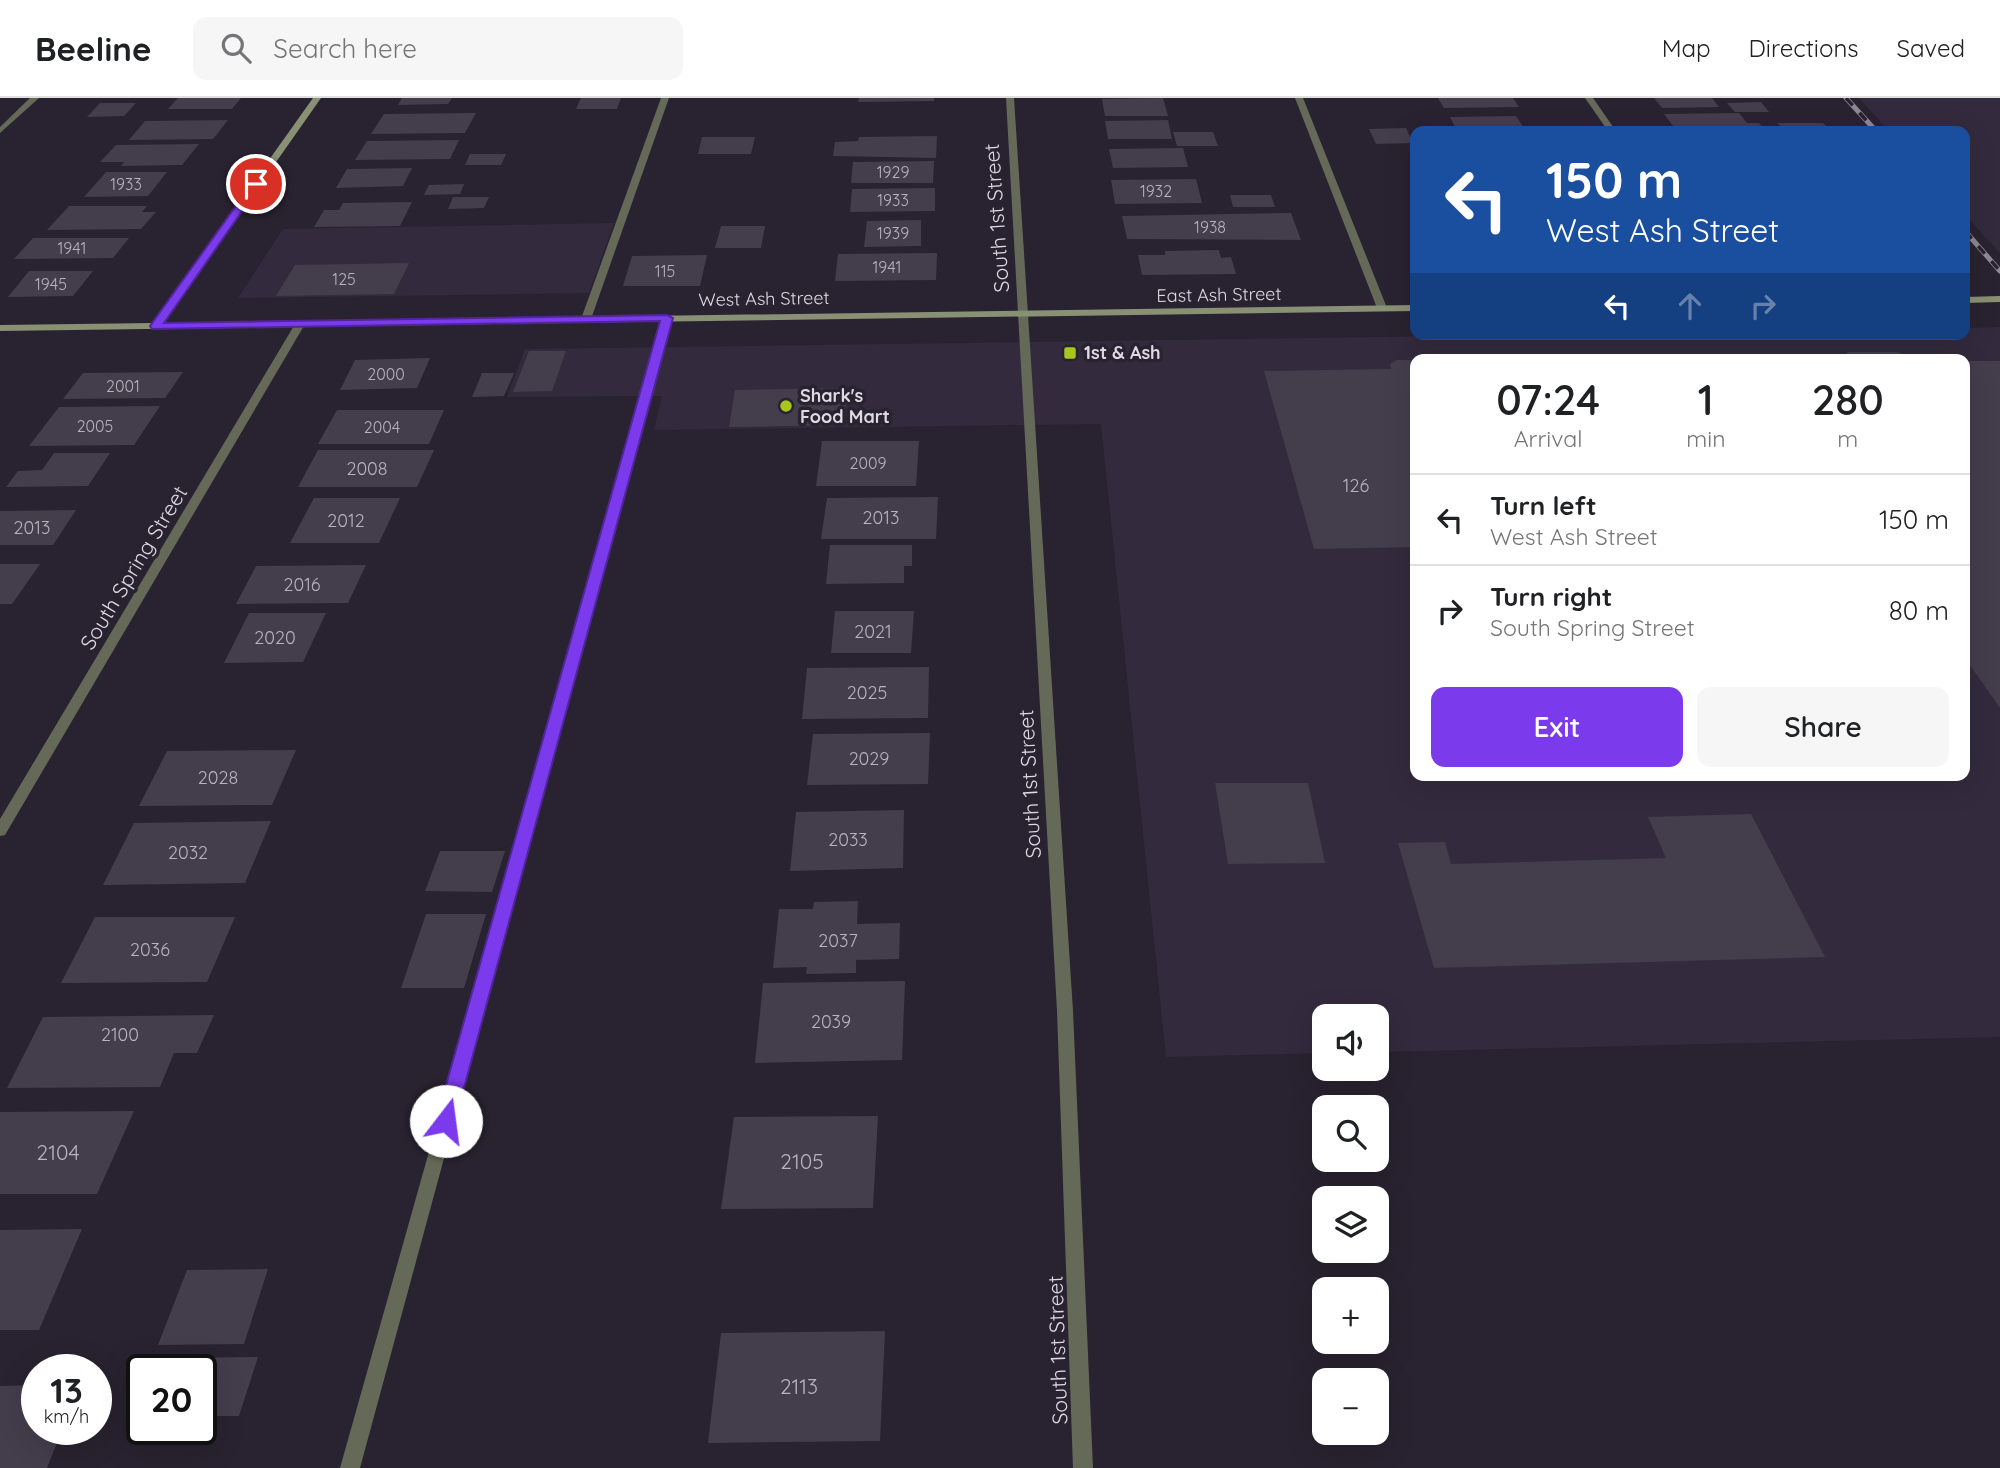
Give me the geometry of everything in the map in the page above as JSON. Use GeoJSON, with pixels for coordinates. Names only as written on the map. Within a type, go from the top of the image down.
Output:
{"type":"FeatureCollection","features":[{"type":"Feature","properties":{"kind":"street"},"geometry":{"type":"LineString","coordinates":[[0,131],[34,98]]}},
{"type":"Feature","properties":{"kind":"street"},"geometry":{"type":"LineString","coordinates":[[156,326],[317,98]]}},
{"type":"Feature","properties":{"kind":"street"},"geometry":{"type":"LineString","coordinates":[[586,319],[665,98]]}},
{"type":"Feature","properties":{"kind":"street","name":"South 1st Street"},"geometry":{"type":"LineString","coordinates":[[1010,98],[1065,1011],[1083,1468]]}},
{"type":"Feature","properties":{"kind":"street"},"geometry":{"type":"LineString","coordinates":[[1299,98],[1382,308]]}},
{"type":"Feature","properties":{"kind":"street"},"geometry":{"type":"LineString","coordinates":[[1589,98],[1609,126]]}},
{"type":"Feature","properties":{"kind":"street"},"geometry":{"type":"LineString","coordinates":[[1970,300],[2000,299]]}},
{"type":"Feature","properties":{"kind":"street","name":"East Ash Street"},"geometry":{"type":"LineString","coordinates":[[1024,314],[1410,308]]}},
{"type":"Feature","properties":{"kind":"street","name":"West Ash Street"},"geometry":{"type":"LineString","coordinates":[[0,328],[1024,314]]}},
{"type":"Feature","properties":{"kind":"street"},"geometry":{"type":"LineString","coordinates":[[350,1468],[667,318]]}},
{"type":"Feature","properties":{"kind":"street","name":"South Spring Street"},"geometry":{"type":"LineString","coordinates":[[0,831],[300,324]]}},
{"type":"Feature","properties":{"kind":"shaded area"},"geometry":{"type":"Polygon","coordinates":[[[1859,98],[2000,98],[2000,253],[1970,220],[1970,126],[1884,126],[1859,98]]]}},
{"type":"Feature","properties":{"kind":"shaded area"},"geometry":{"type":"Polygon","coordinates":[[[614,223],[589,293],[238,298],[283,229],[614,223]]]}},
{"type":"Feature","properties":{"kind":"shaded area"},"geometry":{"type":"Polygon","coordinates":[[[2000,327],[2000,1037],[1389,1052],[1389,1004],[1312,1004],[1312,1053],[1166,1057],[1101,424],[654,430],[662,396],[507,397],[525,349],[1410,337],[1410,340],[1970,340],[1970,328],[2000,327]]]}},
{"type":"Feature","properties":{"kind":"building"},"geometry":{"type":"Polygon","coordinates":[[[178,98],[241,98],[232,109],[168,109],[178,98]]]}},
{"type":"Feature","properties":{"kind":"building"},"geometry":{"type":"Polygon","coordinates":[[[402,98],[452,98],[448,104],[398,105],[402,98]]]}},
{"type":"Feature","properties":{"kind":"building"},"geometry":{"type":"Polygon","coordinates":[[[581,98],[621,98],[617,109],[576,109],[581,98]]]}},
{"type":"Feature","properties":{"kind":"building"},"geometry":{"type":"Polygon","coordinates":[[[859,98],[934,98],[934,101],[858,102],[859,98]]]}},
{"type":"Feature","properties":{"kind":"building"},"geometry":{"type":"Polygon","coordinates":[[[1163,98],[1168,116],[1105,116],[1102,99],[1163,98]]]}},
{"type":"Feature","properties":{"kind":"building"},"geometry":{"type":"Polygon","coordinates":[[[1438,98],[1513,98],[1519,107],[1444,108],[1438,98]]]}},
{"type":"Feature","properties":{"kind":"building"},"geometry":{"type":"Polygon","coordinates":[[[1654,98],[1712,98],[1719,107],[1662,108],[1654,98]]]}},
{"type":"Feature","properties":{"kind":"building"},"geometry":{"type":"Polygon","coordinates":[[[1761,102],[1769,112],[1735,112],[1727,103],[1761,102]]]}},
{"type":"Feature","properties":{"kind":"building"},"geometry":{"type":"Polygon","coordinates":[[[100,103],[136,103],[124,116],[87,117],[100,103]]]}},
{"type":"Feature","properties":{"kind":"building"},"geometry":{"type":"Polygon","coordinates":[[[476,113],[465,133],[371,134],[384,114],[476,113]]]}},
{"type":"Feature","properties":{"kind":"building"},"geometry":{"type":"Polygon","coordinates":[[[1739,113],[1747,123],[1759,123],[1762,126],[1673,126],[1664,114],[1739,113]]]}},
{"type":"Feature","properties":{"kind":"building"},"geometry":{"type":"Polygon","coordinates":[[[1516,116],[1523,126],[1454,126],[1450,117],[1516,116]]]}},
{"type":"Feature","properties":{"kind":"building"},"geometry":{"type":"Polygon","coordinates":[[[228,120],[213,139],[129,140],[145,121],[228,120]]]}},
{"type":"Feature","properties":{"kind":"building"},"geometry":{"type":"Polygon","coordinates":[[[1168,120],[1172,139],[1108,139],[1105,121],[1168,120]]]}},
{"type":"Feature","properties":{"kind":"building"},"geometry":{"type":"Polygon","coordinates":[[[1777,123],[1823,123],[1826,126],[1780,126],[1777,123]]]}},
{"type":"Feature","properties":{"kind":"building"},"geometry":{"type":"Polygon","coordinates":[[[1406,128],[1410,143],[1376,144],[1369,129],[1406,128]]]}},
{"type":"Feature","properties":{"kind":"building"},"geometry":{"type":"Polygon","coordinates":[[[1173,132],[1213,132],[1218,146],[1177,146],[1173,132]]]}},
{"type":"Feature","properties":{"kind":"building"},"geometry":{"type":"Polygon","coordinates":[[[937,136],[936,158],[833,156],[835,142],[858,141],[859,137],[937,136]]]}},
{"type":"Feature","properties":{"kind":"building"},"geometry":{"type":"Polygon","coordinates":[[[702,137],[755,137],[751,154],[698,154],[702,137]]]}},
{"type":"Feature","properties":{"kind":"building"},"geometry":{"type":"Polygon","coordinates":[[[459,140],[450,159],[355,160],[367,141],[459,140]]]}},
{"type":"Feature","properties":{"kind":"building"},"geometry":{"type":"Polygon","coordinates":[[[199,144],[182,165],[121,166],[124,162],[100,162],[116,145],[199,144]]]}},
{"type":"Feature","properties":{"kind":"building"},"geometry":{"type":"Polygon","coordinates":[[[1183,148],[1188,167],[1113,168],[1109,149],[1183,148]]]}},
{"type":"Feature","properties":{"kind":"building"},"geometry":{"type":"Polygon","coordinates":[[[470,154],[506,154],[501,165],[465,165],[470,154]]]}},
{"type":"Feature","properties":{"kind":"building"},"geometry":{"type":"Polygon","coordinates":[[[934,161],[933,183],[851,183],[853,162],[934,161]]]}},
{"type":"Feature","properties":{"kind":"building"},"geometry":{"type":"Polygon","coordinates":[[[412,168],[403,186],[336,188],[347,169],[412,168]]]}},
{"type":"Feature","properties":{"kind":"building"},"geometry":{"type":"Polygon","coordinates":[[[106,172],[167,172],[148,196],[84,197],[106,172]]]}},
{"type":"Feature","properties":{"kind":"building"},"geometry":{"type":"Polygon","coordinates":[[[1196,179],[1202,203],[1115,204],[1111,180],[1196,179]]]}},
{"type":"Feature","properties":{"kind":"building"},"geometry":{"type":"Polygon","coordinates":[[[464,184],[460,194],[424,195],[429,185],[464,184]]]}},
{"type":"Feature","properties":{"kind":"building"},"geometry":{"type":"Polygon","coordinates":[[[935,188],[935,211],[850,212],[852,189],[935,188]]]}},
{"type":"Feature","properties":{"kind":"building"},"geometry":{"type":"Polygon","coordinates":[[[1230,195],[1271,195],[1275,207],[1233,207],[1230,195]]]}},
{"type":"Feature","properties":{"kind":"building"},"geometry":{"type":"Polygon","coordinates":[[[453,197],[489,197],[484,208],[448,209],[453,197]]]}},
{"type":"Feature","properties":{"kind":"building"},"geometry":{"type":"Polygon","coordinates":[[[412,202],[400,226],[314,227],[324,210],[339,210],[343,203],[412,202]]]}},
{"type":"Feature","properties":{"kind":"building"},"geometry":{"type":"Polygon","coordinates":[[[69,206],[147,206],[142,212],[156,212],[141,229],[47,230],[69,206]]]}},
{"type":"Feature","properties":{"kind":"building"},"geometry":{"type":"Polygon","coordinates":[[[1291,213],[1301,240],[1127,239],[1122,216],[1291,213]]]}},
{"type":"Feature","properties":{"kind":"building"},"geometry":{"type":"Polygon","coordinates":[[[921,220],[921,246],[864,247],[867,221],[921,220]]]}},
{"type":"Feature","properties":{"kind":"building"},"geometry":{"type":"Polygon","coordinates":[[[721,226],[765,226],[761,248],[715,248],[721,226]]]}},
{"type":"Feature","properties":{"kind":"building"},"geometry":{"type":"Polygon","coordinates":[[[33,238],[129,238],[113,258],[14,259],[33,238]]]}},
{"type":"Feature","properties":{"kind":"building"},"geometry":{"type":"Polygon","coordinates":[[[1219,250],[1221,258],[1231,257],[1236,274],[1142,275],[1138,255],[1165,255],[1165,251],[1219,250]]]}},
{"type":"Feature","properties":{"kind":"building"},"geometry":{"type":"Polygon","coordinates":[[[937,253],[936,280],[835,281],[838,254],[937,253]]]}},
{"type":"Feature","properties":{"kind":"building"},"geometry":{"type":"Polygon","coordinates":[[[707,255],[700,286],[623,286],[632,256],[707,255]]]}},
{"type":"Feature","properties":{"kind":"building"},"geometry":{"type":"Polygon","coordinates":[[[409,263],[394,294],[276,296],[295,265],[409,263]]]}},
{"type":"Feature","properties":{"kind":"building"},"geometry":{"type":"Polygon","coordinates":[[[29,271],[93,271],[73,296],[8,297],[29,271]]]}},
{"type":"Feature","properties":{"kind":"building"},"geometry":{"type":"Polygon","coordinates":[[[529,351],[566,351],[552,391],[513,392],[529,351]]]}},
{"type":"Feature","properties":{"kind":"building"},"geometry":{"type":"Polygon","coordinates":[[[1897,352],[1903,354],[1846,354],[1897,352]]]}},
{"type":"Feature","properties":{"kind":"building"},"geometry":{"type":"Polygon","coordinates":[[[430,358],[417,388],[340,390],[355,360],[430,358]]]}},
{"type":"Feature","properties":{"kind":"building"},"geometry":{"type":"Polygon","coordinates":[[[1397,360],[1410,360],[1410,547],[1314,549],[1264,371],[1391,369],[1390,364],[1397,360]]]}},
{"type":"Feature","properties":{"kind":"building"},"geometry":{"type":"Polygon","coordinates":[[[1970,361],[2000,361],[2000,708],[1970,665],[1970,361]]]}},
{"type":"Feature","properties":{"kind":"building"},"geometry":{"type":"Polygon","coordinates":[[[183,372],[165,398],[63,399],[83,373],[183,372]]]}},
{"type":"Feature","properties":{"kind":"building"},"geometry":{"type":"Polygon","coordinates":[[[482,373],[514,373],[504,396],[472,397],[482,373]]]}},
{"type":"Feature","properties":{"kind":"building"},"geometry":{"type":"Polygon","coordinates":[[[847,388],[844,425],[729,427],[735,390],[847,388]]]}},
{"type":"Feature","properties":{"kind":"building"},"geometry":{"type":"Polygon","coordinates":[[[160,406],[134,445],[29,446],[59,407],[160,406]]]}},
{"type":"Feature","properties":{"kind":"building"},"geometry":{"type":"Polygon","coordinates":[[[337,410],[444,410],[429,444],[318,444],[337,410]]]}},
{"type":"Feature","properties":{"kind":"building"},"geometry":{"type":"Polygon","coordinates":[[[822,441],[919,441],[916,486],[816,486],[822,441]]]}},
{"type":"Feature","properties":{"kind":"building"},"geometry":{"type":"Polygon","coordinates":[[[318,450],[434,450],[417,487],[298,487],[318,450]]]}},
{"type":"Feature","properties":{"kind":"building"},"geometry":{"type":"Polygon","coordinates":[[[54,453],[110,453],[88,486],[6,487],[18,471],[42,470],[54,453]]]}},
{"type":"Feature","properties":{"kind":"building"},"geometry":{"type":"Polygon","coordinates":[[[938,497],[936,539],[821,539],[827,498],[938,497]]]}},
{"type":"Feature","properties":{"kind":"building"},"geometry":{"type":"Polygon","coordinates":[[[314,498],[400,498],[379,543],[290,543],[314,498]]]}},
{"type":"Feature","properties":{"kind":"building"},"geometry":{"type":"Polygon","coordinates":[[[76,510],[53,545],[0,545],[0,511],[76,510]]]}},
{"type":"Feature","properties":{"kind":"building"},"geometry":{"type":"Polygon","coordinates":[[[830,545],[912,545],[912,566],[904,566],[904,583],[826,584],[830,545]]]}},
{"type":"Feature","properties":{"kind":"building"},"geometry":{"type":"Polygon","coordinates":[[[0,564],[40,564],[12,604],[0,604],[0,564]]]}},
{"type":"Feature","properties":{"kind":"building"},"geometry":{"type":"Polygon","coordinates":[[[366,565],[348,603],[236,604],[256,566],[366,565]]]}},
{"type":"Feature","properties":{"kind":"building"},"geometry":{"type":"Polygon","coordinates":[[[835,611],[914,611],[911,653],[831,653],[835,611]]]}},
{"type":"Feature","properties":{"kind":"building"},"geometry":{"type":"Polygon","coordinates":[[[249,613],[326,613],[303,662],[224,663],[249,613]]]}},
{"type":"Feature","properties":{"kind":"building"},"geometry":{"type":"Polygon","coordinates":[[[929,667],[928,718],[802,719],[807,668],[929,667]]]}},
{"type":"Feature","properties":{"kind":"building"},"geometry":{"type":"Polygon","coordinates":[[[930,733],[928,784],[807,785],[813,734],[930,733]]]}},
{"type":"Feature","properties":{"kind":"building"},"geometry":{"type":"Polygon","coordinates":[[[296,750],[272,805],[139,806],[167,751],[296,750]]]}},
{"type":"Feature","properties":{"kind":"building"},"geometry":{"type":"Polygon","coordinates":[[[1215,783],[1308,783],[1325,863],[1228,864],[1215,783]]]}},
{"type":"Feature","properties":{"kind":"building"},"geometry":{"type":"Polygon","coordinates":[[[904,810],[903,868],[790,871],[796,812],[904,810]]]}},
{"type":"Feature","properties":{"kind":"building"},"geometry":{"type":"Polygon","coordinates":[[[1751,814],[1825,957],[1434,968],[1398,843],[1445,842],[1451,864],[1666,858],[1648,817],[1751,814]]]}},
{"type":"Feature","properties":{"kind":"building"},"geometry":{"type":"Polygon","coordinates":[[[271,821],[245,883],[103,885],[134,823],[271,821]]]}},
{"type":"Feature","properties":{"kind":"building"},"geometry":{"type":"Polygon","coordinates":[[[440,851],[505,851],[492,892],[425,891],[440,851]]]}},
{"type":"Feature","properties":{"kind":"building"},"geometry":{"type":"Polygon","coordinates":[[[858,901],[857,924],[900,923],[899,959],[856,960],[856,973],[806,974],[807,967],[773,968],[779,909],[813,909],[814,902],[858,901]]]}},
{"type":"Feature","properties":{"kind":"building"},"geometry":{"type":"Polygon","coordinates":[[[426,914],[486,914],[464,988],[401,988],[426,914]]]}},
{"type":"Feature","properties":{"kind":"building"},"geometry":{"type":"Polygon","coordinates":[[[95,917],[235,917],[207,982],[61,983],[95,917]]]}},
{"type":"Feature","properties":{"kind":"building"},"geometry":{"type":"Polygon","coordinates":[[[905,981],[902,1060],[755,1063],[763,983],[905,981]]]}},
{"type":"Feature","properties":{"kind":"building"},"geometry":{"type":"Polygon","coordinates":[[[214,1015],[197,1053],[174,1053],[160,1087],[7,1088],[43,1017],[214,1015]]]}},
{"type":"Feature","properties":{"kind":"building"},"geometry":{"type":"Polygon","coordinates":[[[134,1111],[97,1194],[0,1194],[0,1112],[134,1111]]]}},
{"type":"Feature","properties":{"kind":"building"},"geometry":{"type":"Polygon","coordinates":[[[878,1116],[873,1208],[721,1209],[734,1117],[878,1116]]]}},
{"type":"Feature","properties":{"kind":"building"},"geometry":{"type":"Polygon","coordinates":[[[82,1229],[39,1330],[0,1330],[0,1230],[82,1229]]]}},
{"type":"Feature","properties":{"kind":"building"},"geometry":{"type":"Polygon","coordinates":[[[268,1269],[244,1344],[158,1345],[187,1270],[268,1269]]]}},
{"type":"Feature","properties":{"kind":"building"},"geometry":{"type":"Polygon","coordinates":[[[885,1331],[880,1441],[708,1443],[721,1333],[885,1331]]]}},
{"type":"Feature","properties":{"kind":"building"},"geometry":{"type":"Polygon","coordinates":[[[217,1357],[258,1357],[239,1416],[217,1416],[217,1357]]]}},
{"type":"Feature","properties":{"kind":"building"},"geometry":{"type":"Polygon","coordinates":[[[21,1385],[21,1445],[56,1445],[47,1468],[0,1468],[0,1386],[21,1385]]]}},
{"type":"Feature","properties":{"kind":"railway"},"geometry":{"type":"LineString","coordinates":[[1846,98],[1871,126]]}},
{"type":"Feature","properties":{"kind":"railway"},"geometry":{"type":"LineString","coordinates":[[1970,237],[2000,271]]}},
{"type":"Feature","properties":{"kind":"place","name":"1st & Ash"},"geometry":{"type":"Point","coordinates":[1070,353]}},
{"type":"Feature","properties":{"kind":"place","name":"Shark's Food Mart"},"geometry":{"type":"Point","coordinates":[786,406]}},
{"type":"Feature","properties":{"kind":"route"},"geometry":{"type":"LineString","coordinates":[[256,184],[156,326],[667,318],[446,1121]]}}]}
